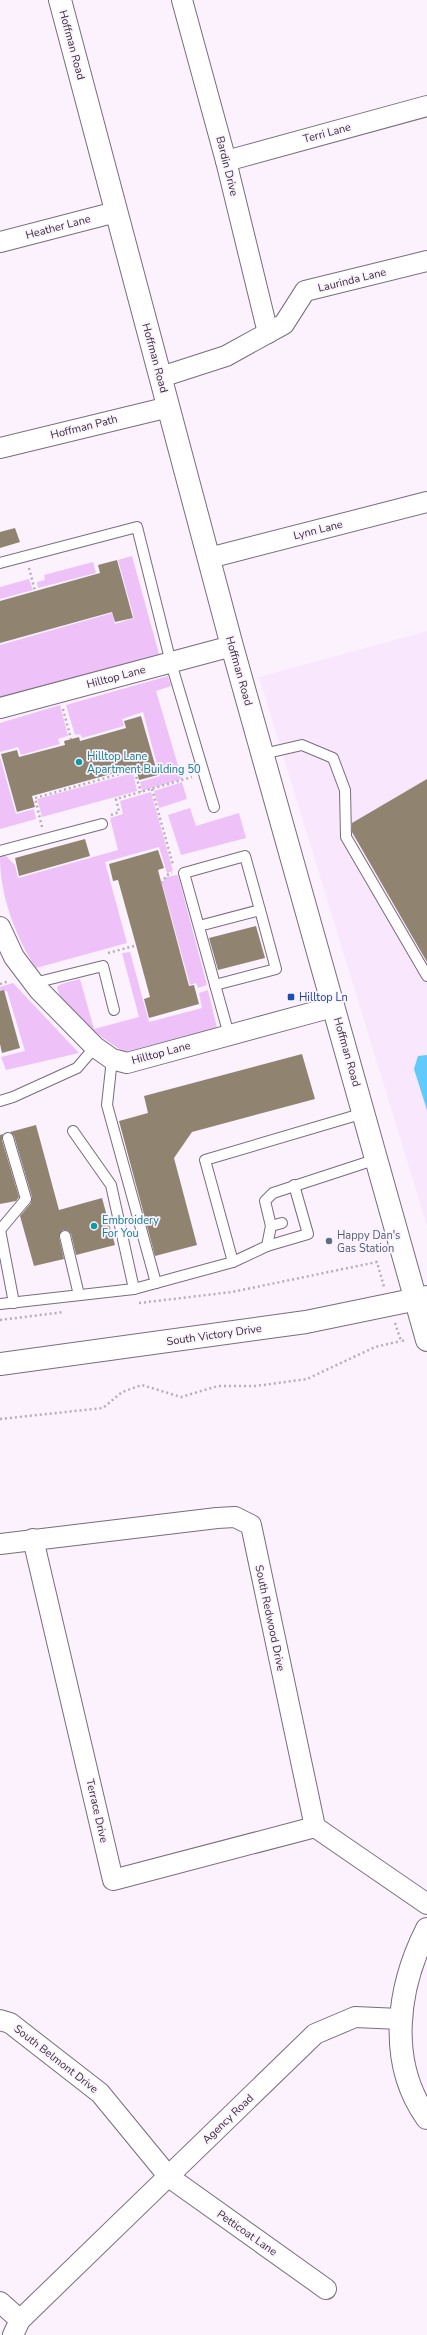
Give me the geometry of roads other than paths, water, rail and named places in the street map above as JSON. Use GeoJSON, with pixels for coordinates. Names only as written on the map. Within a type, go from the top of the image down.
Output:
{"type":"FeatureCollection","features":[{"type":"Feature","properties":{"kind":"main road","name":"Hoffman Road"},"geometry":{"type":"LineString","coordinates":[[62,0],[116,212],[232,646],[377,1159],[422,1298],[426,1338]]}},
{"type":"Feature","properties":{"kind":"main road","name":"South Victory Drive"},"geometry":{"type":"LineString","coordinates":[[0,1364],[306,1322],[390,1306],[422,1298]]}},
{"type":"Feature","properties":{"kind":"main road"},"geometry":{"type":"LineString","coordinates":[[427,1929],[418,1947],[407,1979],[400,2019],[400,2055],[417,2103],[427,2118]]}},
{"type":"Feature","properties":{"kind":"street","name":"Bardin Drive"},"geometry":{"type":"LineString","coordinates":[[182,0],[226,161],[268,333]]}},
{"type":"Feature","properties":{"kind":"street","name":"Terri Lane"},"geometry":{"type":"LineString","coordinates":[[226,161],[427,106]]}},
{"type":"Feature","properties":{"kind":"street","name":"Heather Lane"},"geometry":{"type":"LineString","coordinates":[[0,242],[116,212]]}},
{"type":"Feature","properties":{"kind":"street","name":"Laurinda Lane"},"geometry":{"type":"LineString","coordinates":[[161,377],[226,356],[284,324],[305,291],[427,261]]}},
{"type":"Feature","properties":{"kind":"street","name":"Hoffman Path"},"geometry":{"type":"LineString","coordinates":[[0,448],[168,407]]}},
{"type":"Feature","properties":{"kind":"street","name":"Lynn Lane"},"geometry":{"type":"LineString","coordinates":[[209,558],[427,502]]}},
{"type":"Feature","properties":{"kind":"street","name":"Hilltop Lane"},"geometry":{"type":"LineString","coordinates":[[0,708],[232,646]]}},
{"type":"Feature","properties":{"kind":"street","name":"Hilltop Lane"},"geometry":{"type":"LineString","coordinates":[[0,926],[14,957],[34,983],[95,1047],[112,1059],[127,1062],[334,1006]]}},
{"type":"Feature","properties":{"kind":"street","name":"South Redwood Drive"},"geometry":{"type":"LineString","coordinates":[[0,1544],[217,1518],[235,1517],[251,1525],[314,1827]]}},
{"type":"Feature","properties":{"kind":"street","name":"Terrace Drive"},"geometry":{"type":"LineString","coordinates":[[33,1539],[112,1880],[314,1827]]}},
{"type":"Feature","properties":{"kind":"street"},"geometry":{"type":"LineString","coordinates":[[314,1827],[427,1904]]}},
{"type":"Feature","properties":{"kind":"street","name":"Agency Road"},"geometry":{"type":"LineString","coordinates":[[17,2327],[315,2034],[355,2017],[400,2019]]}},
{"type":"Feature","properties":{"kind":"street","name":"South Belmont Drive"},"geometry":{"type":"LineString","coordinates":[[0,2020],[10,2023],[100,2093],[168,2177]]}},
{"type":"Feature","properties":{"kind":"street","name":"Petticoat Lane"},"geometry":{"type":"LineString","coordinates":[[168,2177],[326,2289]]}},
{"type":"Feature","properties":{"kind":"street"},"geometry":{"type":"LineString","coordinates":[[0,2302],[17,2327]]}},
{"type":"Feature","properties":{"kind":"lane"},"geometry":{"type":"LineString","coordinates":[[0,563],[137,527],[171,663],[214,807]]}},
{"type":"Feature","properties":{"kind":"lane"},"geometry":{"type":"LineString","coordinates":[[263,754],[302,745],[333,758],[345,790],[346,837],[427,976]]}},
{"type":"Feature","properties":{"kind":"lane"},"geometry":{"type":"LineString","coordinates":[[0,851],[102,824]]}},
{"type":"Feature","properties":{"kind":"lane"},"geometry":{"type":"LineString","coordinates":[[215,986],[276,969],[245,856],[184,873],[215,986],[229,1035]]}},
{"type":"Feature","properties":{"kind":"lane"},"geometry":{"type":"LineString","coordinates":[[199,926],[260,910]]}},
{"type":"Feature","properties":{"kind":"lane"},"geometry":{"type":"LineString","coordinates":[[34,983],[103,966],[114,1010]]}},
{"type":"Feature","properties":{"kind":"lane"},"geometry":{"type":"LineString","coordinates":[[0,1101],[13,1097],[77,1068],[95,1047]]}},
{"type":"Feature","properties":{"kind":"lane"},"geometry":{"type":"LineString","coordinates":[[112,1059],[107,1105],[156,1283]]}},
{"type":"Feature","properties":{"kind":"lane"},"geometry":{"type":"LineString","coordinates":[[233,1262],[205,1160],[364,1113]]}},
{"type":"Feature","properties":{"kind":"lane"},"geometry":{"type":"LineString","coordinates":[[73,1131],[111,1185],[134,1289]]}},
{"type":"Feature","properties":{"kind":"lane"},"geometry":{"type":"LineString","coordinates":[[8,1138],[26,1199],[0,1230],[14,1303]]}},
{"type":"Feature","properties":{"kind":"lane"},"geometry":{"type":"LineString","coordinates":[[267,1246],[271,1226],[266,1201],[273,1193],[377,1159]]}},
{"type":"Feature","properties":{"kind":"lane"},"geometry":{"type":"LineString","coordinates":[[0,1304],[134,1289],[233,1262],[267,1246],[308,1234],[301,1217],[294,1185]]}},
{"type":"Feature","properties":{"kind":"lane"},"geometry":{"type":"LineString","coordinates":[[271,1226],[282,1223]]}},
{"type":"Feature","properties":{"kind":"lane"},"geometry":{"type":"LineString","coordinates":[[65,1236],[79,1295]]}},
{"type":"Feature","properties":{"kind":"water"},"geometry":{"type":"Polygon","coordinates":[[[427,1055],[427,1110],[414,1069],[418,1056],[427,1055]]]}},
{"type":"Feature","properties":{"kind":"place","name":"Hilltop Lane Apartment Building 50"},"geometry":{"type":"Point","coordinates":[79,762]}},
{"type":"Feature","properties":{"kind":"place","name":"Hilltop Ln"},"geometry":{"type":"Point","coordinates":[291,997]}},
{"type":"Feature","properties":{"kind":"place","name":"Embroidery For You"},"geometry":{"type":"Point","coordinates":[94,1226]}},
{"type":"Feature","properties":{"kind":"place","name":"Happy Dan's Gas Station"},"geometry":{"type":"Point","coordinates":[329,1241]}}]}
